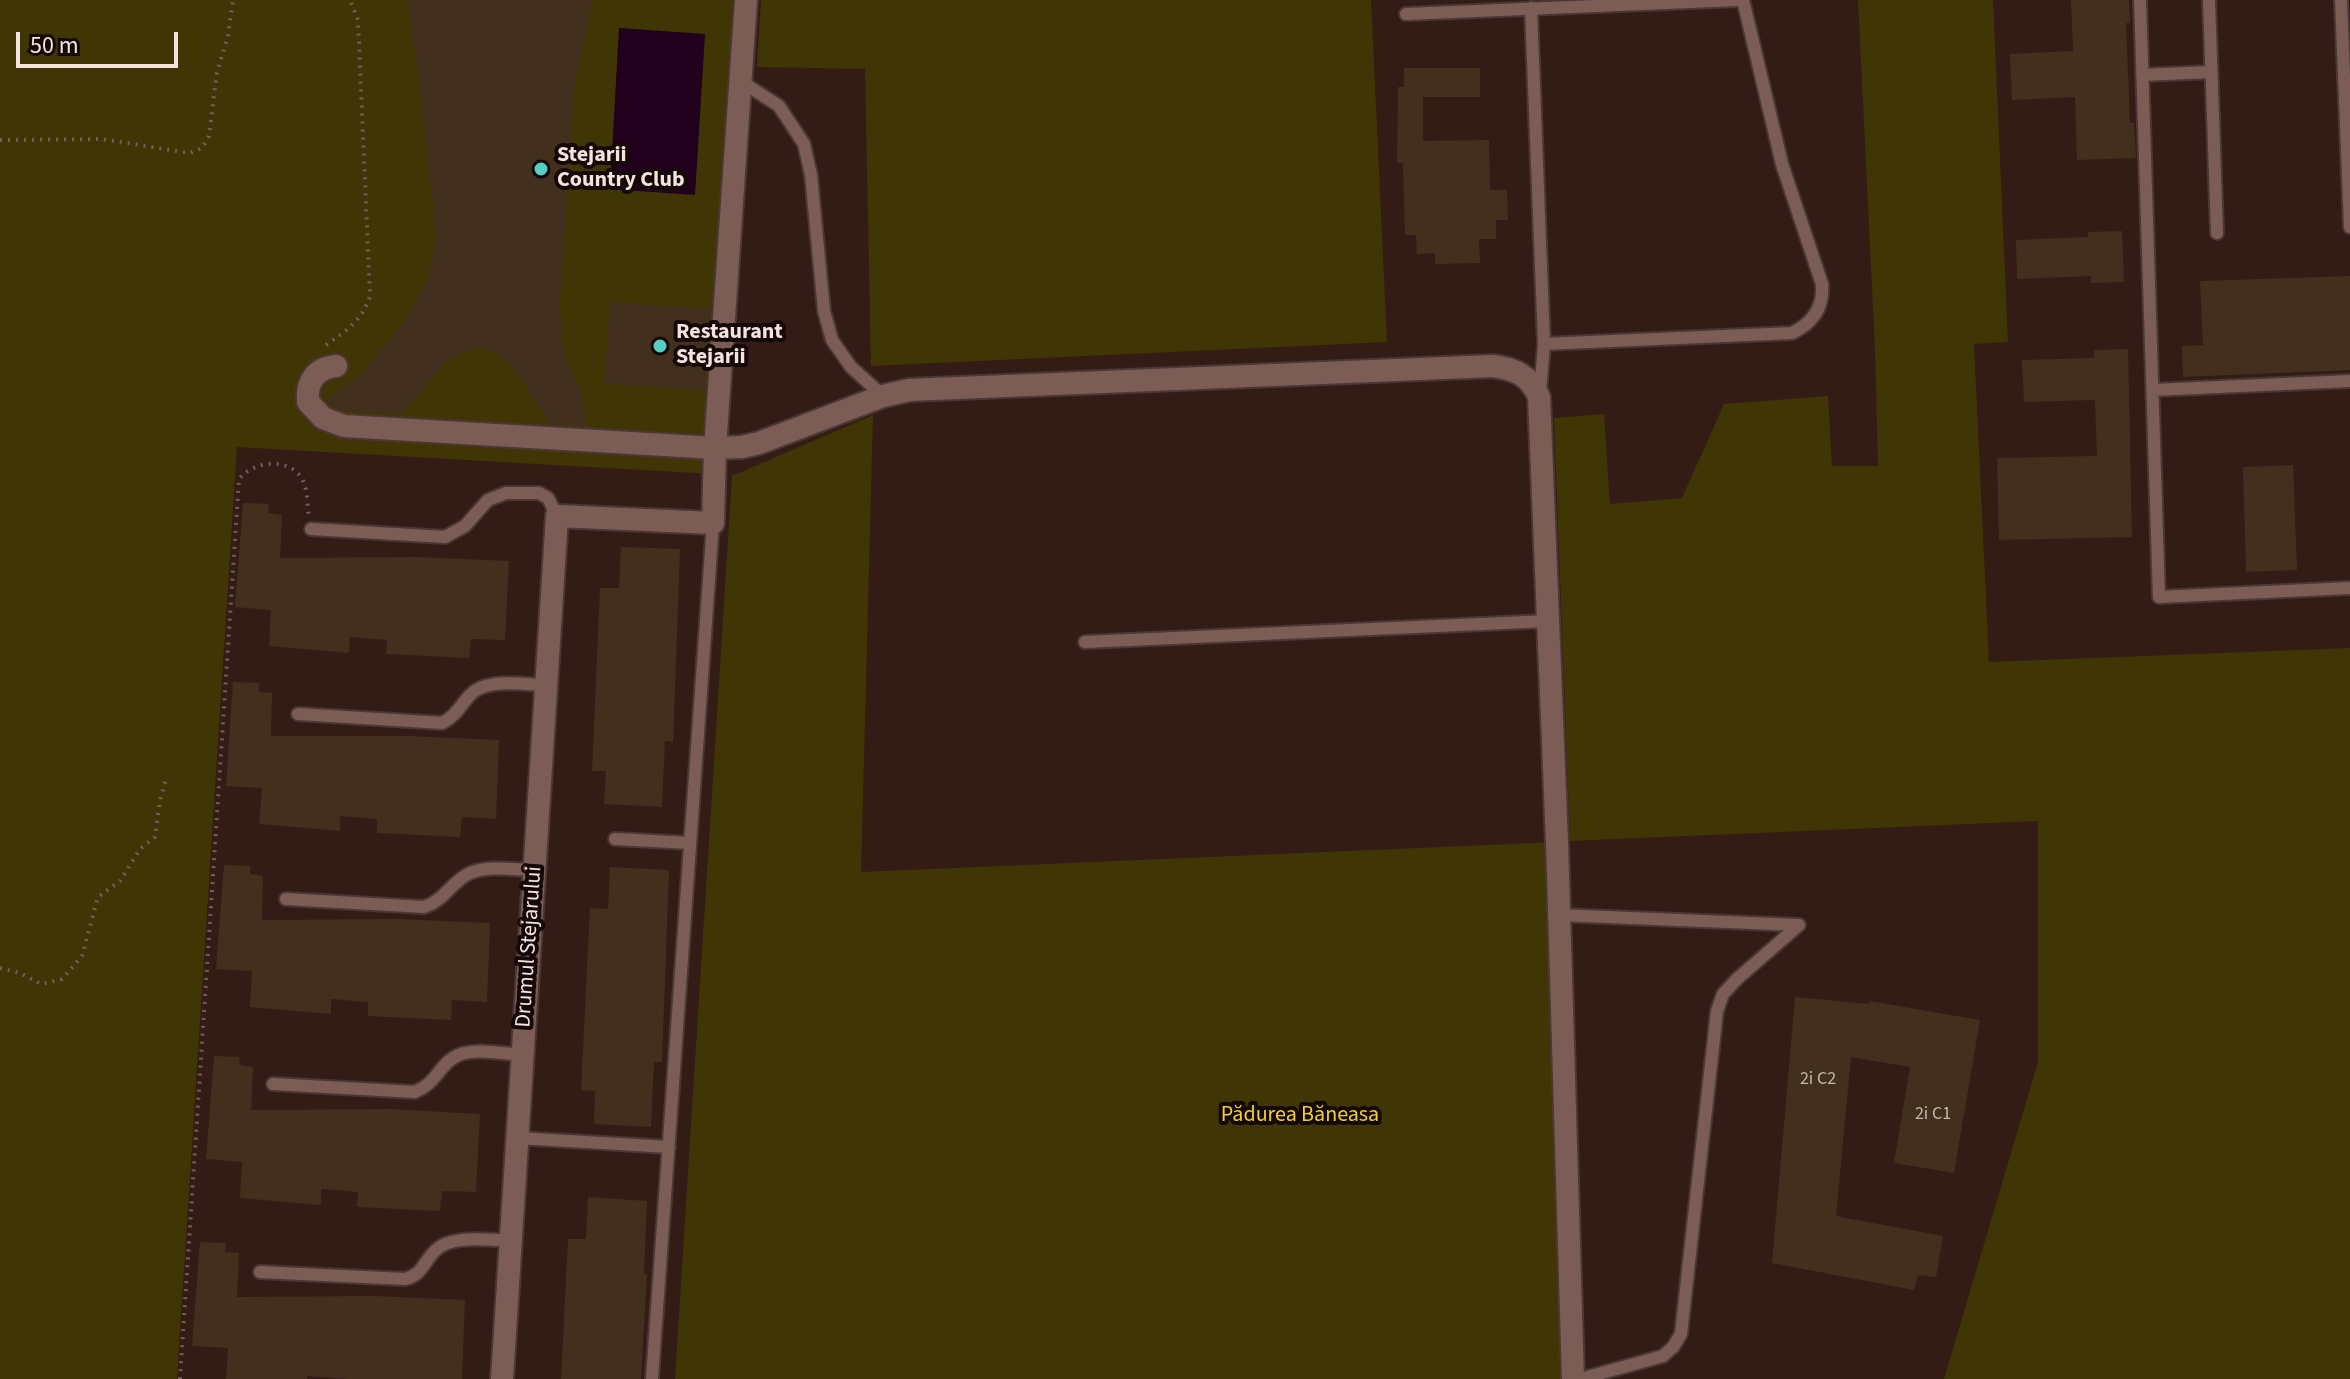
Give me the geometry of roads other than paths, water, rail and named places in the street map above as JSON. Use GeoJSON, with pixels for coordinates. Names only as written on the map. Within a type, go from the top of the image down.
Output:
{"type":"FeatureCollection","features":[{"type":"Feature","properties":{"kind":"street"},"geometry":{"type":"LineString","coordinates":[[557,516],[713,523],[715,448],[746,0]]}},
{"type":"Feature","properties":{"kind":"street"},"geometry":{"type":"LineString","coordinates":[[336,366],[326,367],[316,374],[309,383],[308,402],[323,418],[344,426],[715,448],[759,443],[883,396],[925,390],[1493,366],[1521,373],[1532,382],[1539,397],[1573,1379]]}},
{"type":"Feature","properties":{"kind":"street","name":"Drumul Stejarului"},"geometry":{"type":"LineString","coordinates":[[502,1379],[557,516]]}},
{"type":"Feature","properties":{"kind":"lane"},"geometry":{"type":"LineString","coordinates":[[1406,14],[1742,0],[1782,164],[1822,284],[1822,301],[1814,318],[1792,333],[1544,344]]}},
{"type":"Feature","properties":{"kind":"lane"},"geometry":{"type":"LineString","coordinates":[[2140,0],[2159,597],[2350,588]]}},
{"type":"Feature","properties":{"kind":"lane"},"geometry":{"type":"LineString","coordinates":[[2209,0],[2217,233]]}},
{"type":"Feature","properties":{"kind":"lane"},"geometry":{"type":"LineString","coordinates":[[2341,0],[2350,227]]}},
{"type":"Feature","properties":{"kind":"lane"},"geometry":{"type":"LineString","coordinates":[[1531,8],[1544,344],[1539,397]]}},
{"type":"Feature","properties":{"kind":"lane"},"geometry":{"type":"LineString","coordinates":[[2142,75],[2211,72]]}},
{"type":"Feature","properties":{"kind":"lane"},"geometry":{"type":"LineString","coordinates":[[742,82],[779,106],[804,144],[811,175],[824,311],[832,340],[851,367],[883,396]]}},
{"type":"Feature","properties":{"kind":"lane"},"geometry":{"type":"LineString","coordinates":[[2153,390],[2350,381]]}},
{"type":"Feature","properties":{"kind":"lane"},"geometry":{"type":"LineString","coordinates":[[311,529],[445,537],[465,526],[488,500],[506,493],[539,493],[548,498],[557,516]]}},
{"type":"Feature","properties":{"kind":"lane"},"geometry":{"type":"LineString","coordinates":[[652,1379],[713,523]]}},
{"type":"Feature","properties":{"kind":"lane"},"geometry":{"type":"LineString","coordinates":[[1085,642],[1548,621]]}},
{"type":"Feature","properties":{"kind":"lane"},"geometry":{"type":"LineString","coordinates":[[298,714],[442,723],[454,716],[469,696],[481,687],[546,685]]}},
{"type":"Feature","properties":{"kind":"lane"},"geometry":{"type":"LineString","coordinates":[[615,839],[690,843]]}},
{"type":"Feature","properties":{"kind":"lane"},"geometry":{"type":"LineString","coordinates":[[286,899],[424,907],[443,898],[469,873],[488,869],[535,870]]}},
{"type":"Feature","properties":{"kind":"lane"},"geometry":{"type":"LineString","coordinates":[[1559,915],[1799,925],[1737,979],[1723,994],[1717,1011],[1681,1334],[1663,1356],[1580,1379]]}},
{"type":"Feature","properties":{"kind":"lane"},"geometry":{"type":"LineString","coordinates":[[273,1084],[415,1092],[429,1085],[447,1063],[461,1054],[523,1055]]}},
{"type":"Feature","properties":{"kind":"lane"},"geometry":{"type":"LineString","coordinates":[[518,1138],[669,1147]]}},
{"type":"Feature","properties":{"kind":"lane"},"geometry":{"type":"LineString","coordinates":[[260,1272],[405,1279],[419,1273],[434,1251],[449,1243],[512,1240]]}},
{"type":"Feature","properties":{"kind":"place","name":"Stejarii Country Club"},"geometry":{"type":"Point","coordinates":[541,169]}},
{"type":"Feature","properties":{"kind":"place","name":"Restaurant Stejarii"},"geometry":{"type":"Point","coordinates":[660,346]}},
{"type":"Feature","properties":{"kind":"park label","name":"Pădurea Băneasa"},"geometry":{"type":"Point","coordinates":[1300,1116]}}]}
